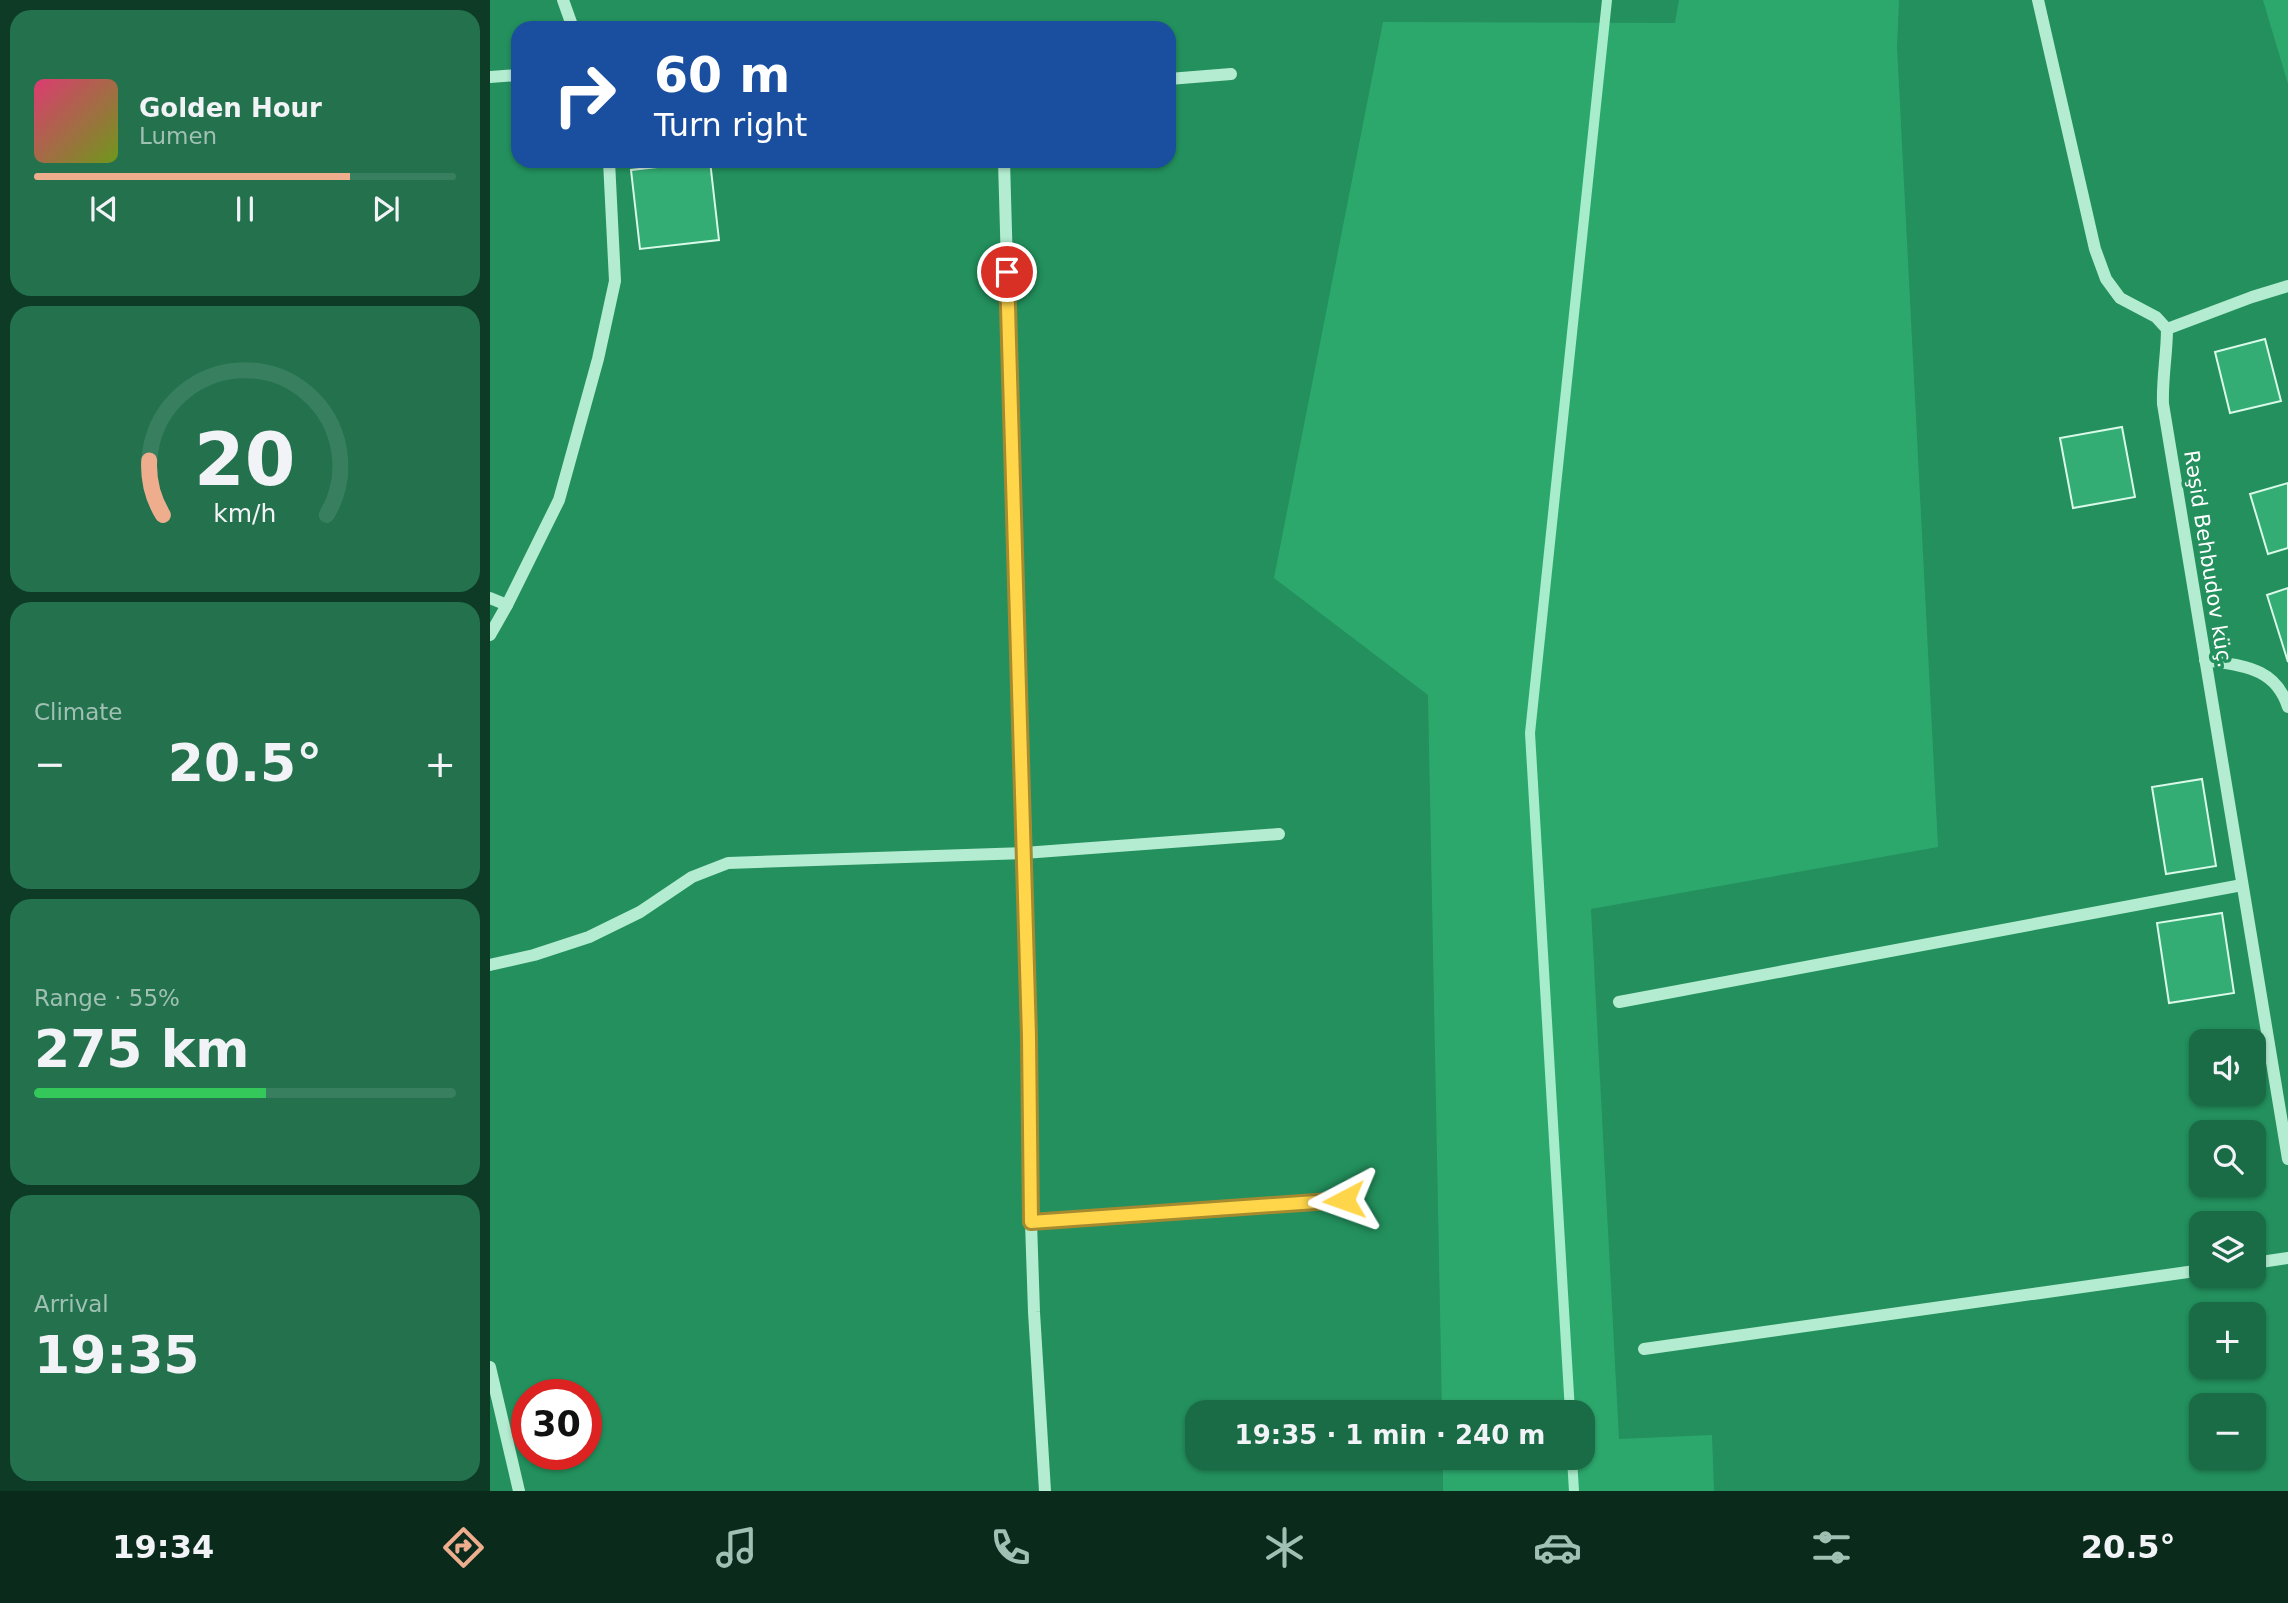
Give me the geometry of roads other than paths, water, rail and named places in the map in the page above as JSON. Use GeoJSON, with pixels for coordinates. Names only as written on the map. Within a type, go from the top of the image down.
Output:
{"type":"FeatureCollection","features":[{"type":"Feature","properties":{"kind":"street"},"geometry":{"type":"LineString","coordinates":[[563,0],[570,21]]}},
{"type":"Feature","properties":{"kind":"street"},"geometry":{"type":"LineString","coordinates":[[2038,0],[2095,249],[2106,279],[2120,298],[2156,317],[2167,329],[2288,286]]}},
{"type":"Feature","properties":{"kind":"street"},"geometry":{"type":"LineString","coordinates":[[1176,78],[1231,74]]}},
{"type":"Feature","properties":{"kind":"street"},"geometry":{"type":"LineString","coordinates":[[490,77],[511,76]]}},
{"type":"Feature","properties":{"kind":"street"},"geometry":{"type":"LineString","coordinates":[[490,635],[559,500],[598,359],[615,281],[609,168]]}},
{"type":"Feature","properties":{"kind":"street"},"geometry":{"type":"LineString","coordinates":[[1004,168],[1024,853],[1031,1222],[1045,1491]]}},
{"type":"Feature","properties":{"kind":"street","name":"Rəşid Behbudov küç."},"geometry":{"type":"LineString","coordinates":[[2167,329],[2162,381],[2163,404],[2288,1158]]}},
{"type":"Feature","properties":{"kind":"street"},"geometry":{"type":"LineString","coordinates":[[490,598],[507,605]]}},
{"type":"Feature","properties":{"kind":"street"},"geometry":{"type":"LineString","coordinates":[[2205,660],[2249,668],[2271,678],[2284,695],[2288,707]]}},
{"type":"Feature","properties":{"kind":"street"},"geometry":{"type":"LineString","coordinates":[[490,965],[534,955],[589,937],[640,912],[692,877],[728,863],[1024,853],[1279,834]]}},
{"type":"Feature","properties":{"kind":"street"},"geometry":{"type":"LineString","coordinates":[[1619,1002],[2242,885]]}},
{"type":"Feature","properties":{"kind":"street"},"geometry":{"type":"LineString","coordinates":[[1031,1222],[1344,1200]]}},
{"type":"Feature","properties":{"kind":"street"},"geometry":{"type":"LineString","coordinates":[[2266,1261],[2288,1258]]}},
{"type":"Feature","properties":{"kind":"street"},"geometry":{"type":"LineString","coordinates":[[1644,1349],[2189,1272]]}},
{"type":"Feature","properties":{"kind":"street"},"geometry":{"type":"LineString","coordinates":[[490,1367],[519,1491]]}},
{"type":"Feature","properties":{"kind":"waterway"},"geometry":{"type":"LineString","coordinates":[[1569,1400],[1530,733],[1607,0]]}},
{"type":"Feature","properties":{"kind":"waterway"},"geometry":{"type":"LineString","coordinates":[[1573,1470],[1574,1491]]}}]}
